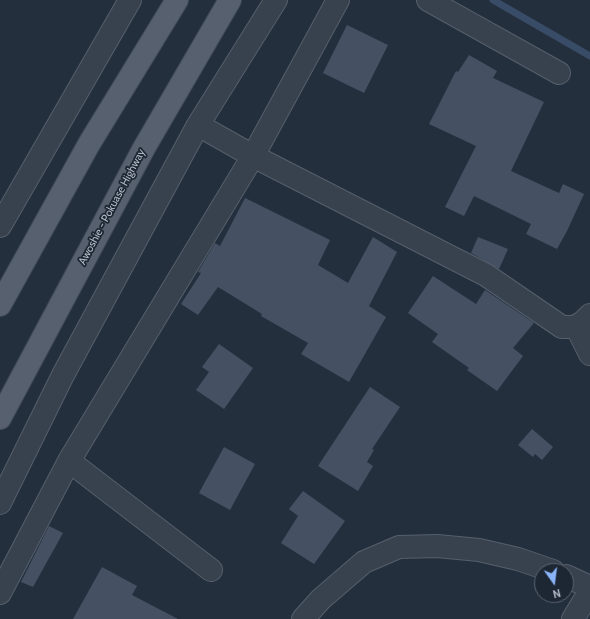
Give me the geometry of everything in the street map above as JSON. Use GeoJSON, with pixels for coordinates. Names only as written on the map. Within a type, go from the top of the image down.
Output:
{"type":"FeatureCollection","features":[{"type":"Feature","properties":{"kind":"main road"},"geometry":{"type":"LineString","coordinates":[[0,305],[89,144],[177,0]]}},
{"type":"Feature","properties":{"kind":"main road","name":"Awoshie - Pokuase Highway"},"geometry":{"type":"LineString","coordinates":[[0,418],[144,148],[230,0]]}},
{"type":"Feature","properties":{"kind":"street"},"geometry":{"type":"LineString","coordinates":[[0,226],[130,0]]}},
{"type":"Feature","properties":{"kind":"street"},"geometry":{"type":"LineString","coordinates":[[0,503],[63,375],[198,125],[276,0]]}},
{"type":"Feature","properties":{"kind":"street"},"geometry":{"type":"LineString","coordinates":[[0,593],[69,461],[253,156],[338,0]]}},
{"type":"Feature","properties":{"kind":"street"},"geometry":{"type":"LineString","coordinates":[[428,0],[559,72]]}},
{"type":"Feature","properties":{"kind":"street"},"geometry":{"type":"LineString","coordinates":[[198,125],[253,156],[486,275],[562,326],[585,322],[590,354]]}},
{"type":"Feature","properties":{"kind":"street"},"geometry":{"type":"LineString","coordinates":[[69,461],[211,570]]}},
{"type":"Feature","properties":{"kind":"street"},"geometry":{"type":"LineString","coordinates":[[303,619],[321,599],[364,562],[399,547],[437,546],[479,550],[518,559],[534,564]]}},
{"type":"Feature","properties":{"kind":"street"},"geometry":{"type":"LineString","coordinates":[[574,579],[590,586]]}},
{"type":"Feature","properties":{"kind":"street"},"geometry":{"type":"LineString","coordinates":[[573,619],[590,591]]}},
{"type":"Feature","properties":{"kind":"building"},"geometry":{"type":"Polygon","coordinates":[[[347,25],[388,45],[364,93],[323,73],[347,25]]]}},
{"type":"Feature","properties":{"kind":"building"},"geometry":{"type":"Polygon","coordinates":[[[469,55],[497,71],[493,78],[544,102],[511,171],[559,193],[563,184],[584,194],[557,249],[526,234],[531,224],[474,196],[464,216],[445,207],[476,146],[429,124],[456,71],[458,72],[469,55]]]}},
{"type":"Feature","properties":{"kind":"building"},"geometry":{"type":"Polygon","coordinates":[[[245,198],[330,240],[318,265],[348,283],[373,237],[397,252],[369,306],[386,317],[349,382],[301,354],[308,343],[261,316],[262,314],[218,287],[198,315],[181,304],[201,273],[198,272],[215,243],[220,246],[245,198]]]}},
{"type":"Feature","properties":{"kind":"building"},"geometry":{"type":"Polygon","coordinates":[[[478,237],[508,249],[499,269],[471,253],[478,237]]]}},
{"type":"Feature","properties":{"kind":"building"},"geometry":{"type":"Polygon","coordinates":[[[433,276],[476,304],[485,290],[534,323],[513,348],[523,356],[497,391],[467,370],[469,368],[432,342],[438,334],[408,313],[433,276]]]}},
{"type":"Feature","properties":{"kind":"building"},"geometry":{"type":"Polygon","coordinates":[[[219,344],[253,368],[224,409],[196,390],[209,372],[202,367],[219,344]]]}},
{"type":"Feature","properties":{"kind":"building"},"geometry":{"type":"Polygon","coordinates":[[[370,387],[400,407],[372,449],[374,450],[367,462],[373,466],[358,491],[318,466],[370,387]]]}},
{"type":"Feature","properties":{"kind":"building"},"geometry":{"type":"Polygon","coordinates":[[[532,429],[553,447],[542,460],[535,454],[533,457],[518,445],[532,429]]]}},
{"type":"Feature","properties":{"kind":"building"},"geometry":{"type":"Polygon","coordinates":[[[224,447],[255,464],[230,510],[199,493],[224,447]]]}},
{"type":"Feature","properties":{"kind":"building"},"geometry":{"type":"Polygon","coordinates":[[[303,491],[345,521],[314,564],[281,543],[298,516],[289,509],[303,491]]]}},
{"type":"Feature","properties":{"kind":"building"},"geometry":{"type":"Polygon","coordinates":[[[49,526],[63,533],[33,587],[21,582],[49,526]]]}},
{"type":"Feature","properties":{"kind":"building"},"geometry":{"type":"Polygon","coordinates":[[[102,567],[137,586],[132,595],[178,619],[73,619],[102,567]]]}},
{"type":"Feature","properties":{"kind":"waterway"},"geometry":{"type":"LineString","coordinates":[[493,0],[590,56]]}}]}
